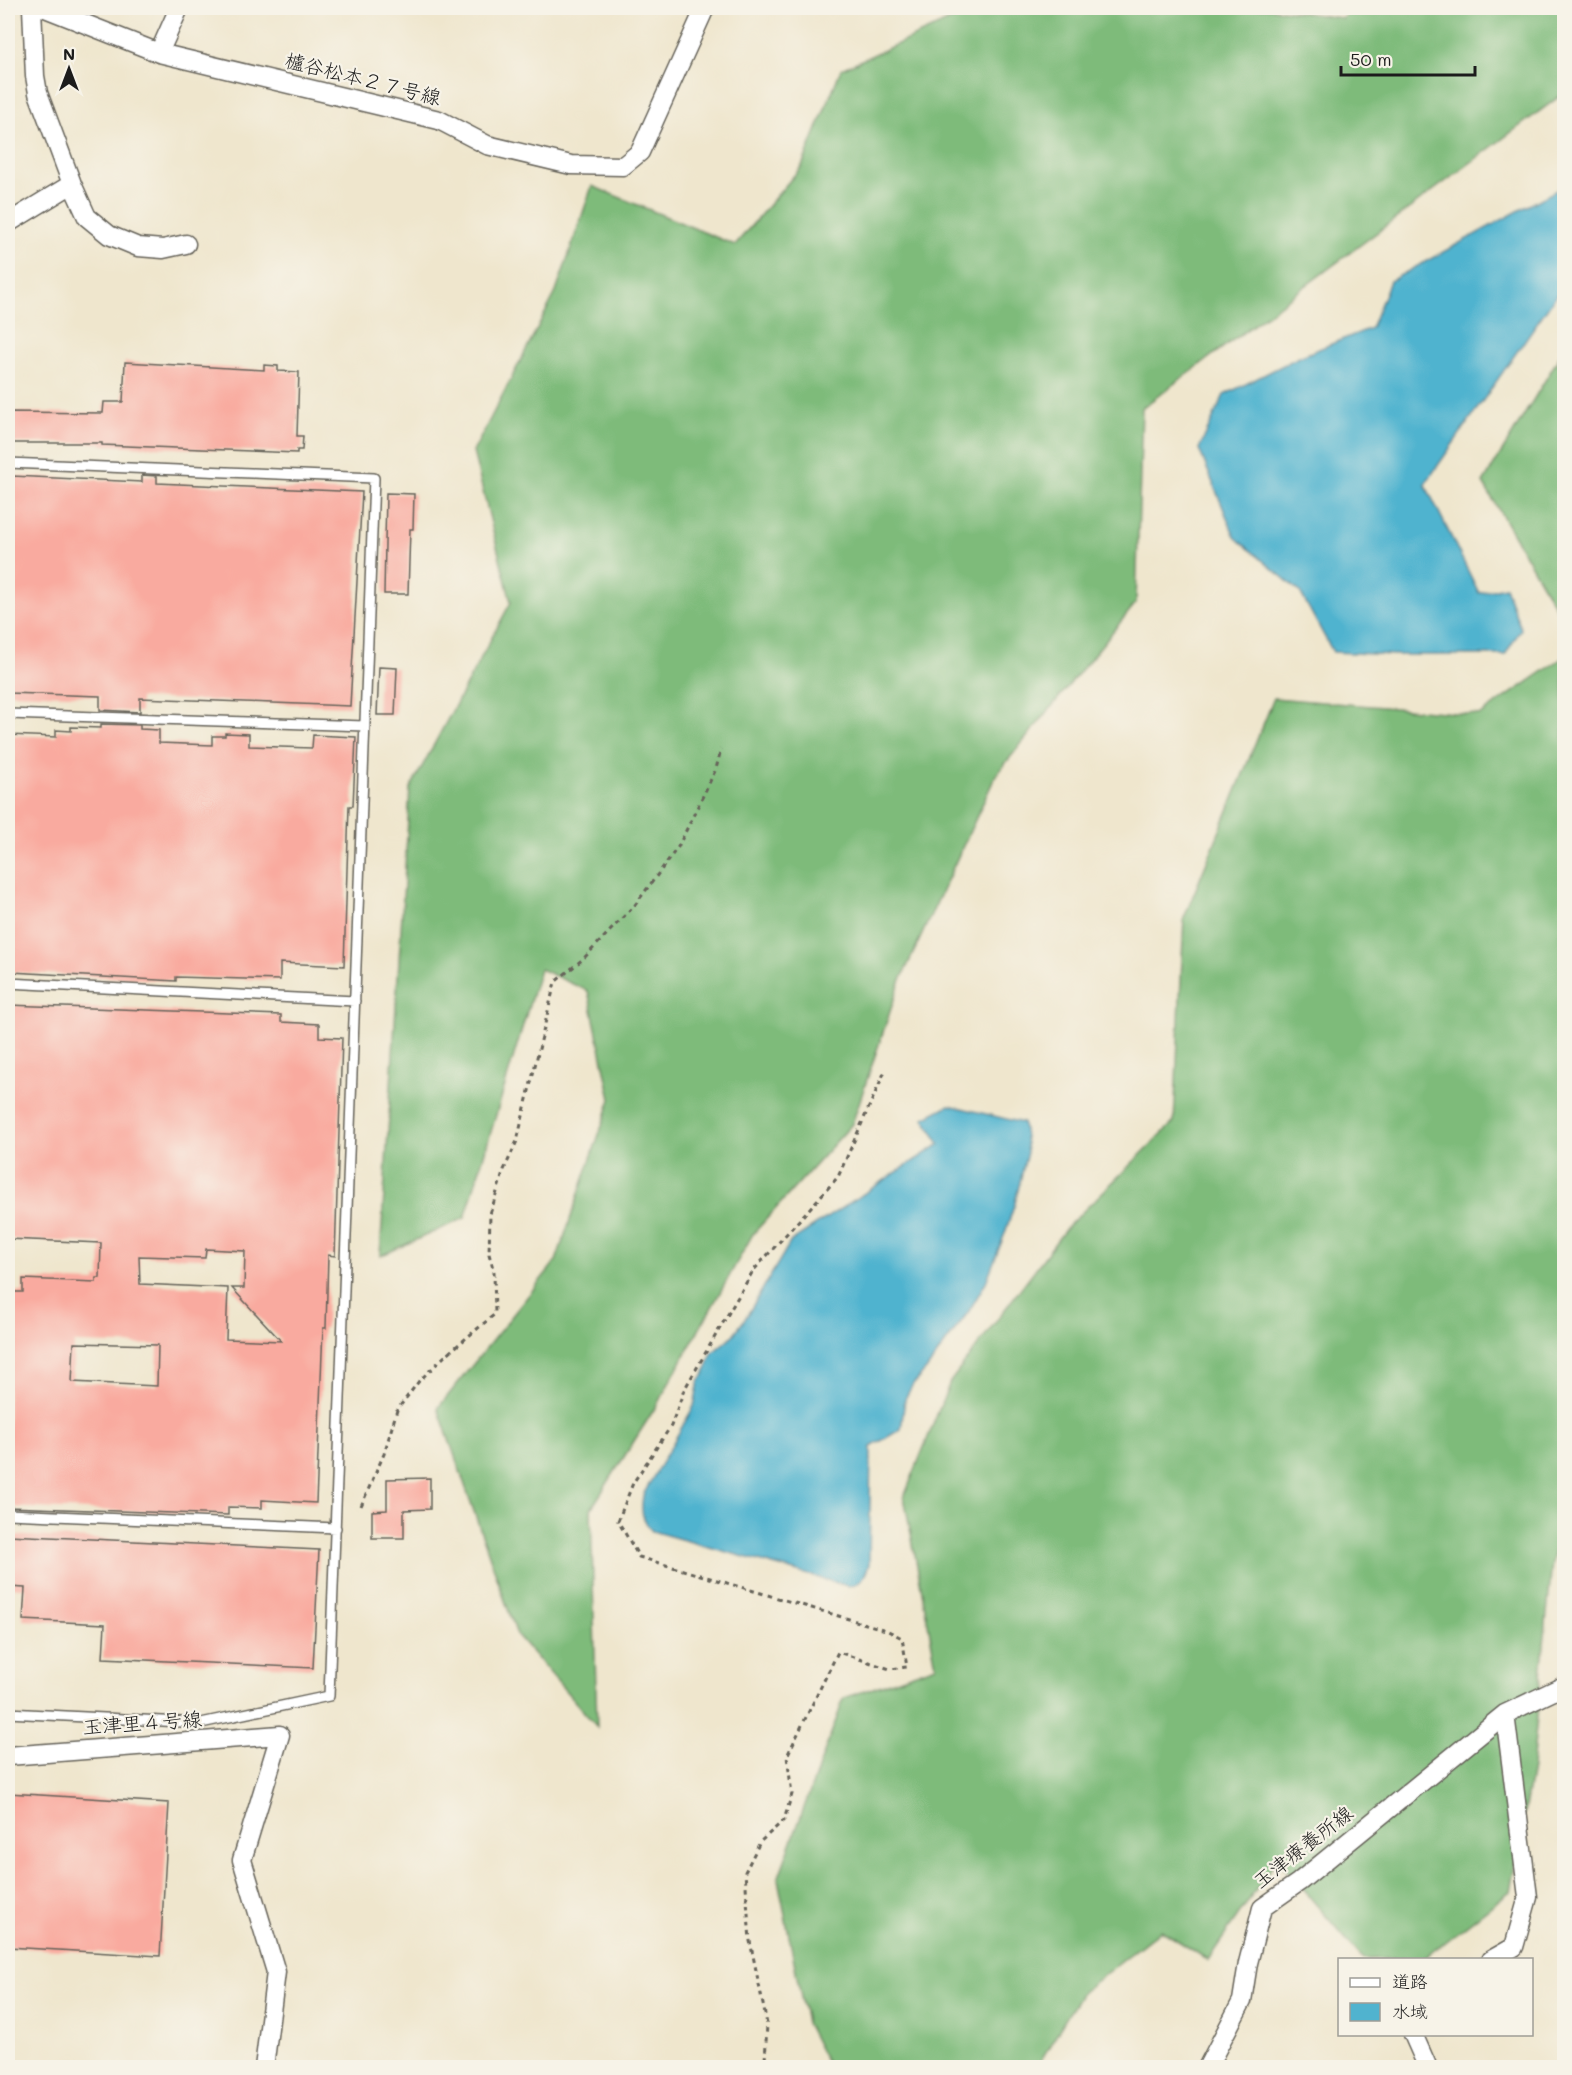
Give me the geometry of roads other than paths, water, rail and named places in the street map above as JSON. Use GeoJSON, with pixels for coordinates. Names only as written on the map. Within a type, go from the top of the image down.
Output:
{"type":"FeatureCollection","features":[{"type":"Feature","properties":{"kind":"street"},"geometry":{"type":"LineString","coordinates":[[32,8],[38,93],[72,184],[87,216],[109,235],[138,248],[163,249],[186,244]]}},
{"type":"Feature","properties":{"kind":"street","name":"櫨谷松本２７号線"},"geometry":{"type":"LineString","coordinates":[[45,8],[159,53],[439,120],[487,145],[571,165],[623,166],[640,152],[705,8]]}},
{"type":"Feature","properties":{"kind":"street"},"geometry":{"type":"LineString","coordinates":[[159,53],[179,8]]}},
{"type":"Feature","properties":{"kind":"street"},"geometry":{"type":"LineString","coordinates":[[8,222],[72,184]]}},
{"type":"Feature","properties":{"kind":"street","name":"玉津療養所線"},"geometry":{"type":"LineString","coordinates":[[1206,2067],[1242,2001],[1248,1963],[1262,1908],[1299,1882],[1505,1713],[1564,1686]]}},
{"type":"Feature","properties":{"kind":"street"},"geometry":{"type":"LineString","coordinates":[[1493,1958],[1514,1947],[1528,1897],[1505,1713]]}},
{"type":"Feature","properties":{"kind":"street","name":"玉津里４号線"},"geometry":{"type":"LineString","coordinates":[[8,1756],[280,1735],[242,1860],[276,1972],[264,2067]]}},
{"type":"Feature","properties":{"kind":"street"},"geometry":{"type":"LineString","coordinates":[[1414,2036],[1428,2067]]}},
{"type":"Feature","properties":{"kind":"lane"},"geometry":{"type":"LineString","coordinates":[[8,463],[374,478],[329,1696],[201,1723],[8,1713]]}},
{"type":"Feature","properties":{"kind":"lane"},"geometry":{"type":"LineString","coordinates":[[8,714],[365,726]]}},
{"type":"Feature","properties":{"kind":"lane"},"geometry":{"type":"LineString","coordinates":[[8,983],[355,1001]]}},
{"type":"Feature","properties":{"kind":"lane"},"geometry":{"type":"LineString","coordinates":[[8,1514],[336,1528]]}},
{"type":"Feature","properties":{"kind":"water"},"geometry":{"type":"Polygon","coordinates":[[[1564,186],[1564,284],[1425,484],[1479,593],[1505,587],[1521,629],[1505,655],[1395,655],[1333,652],[1300,592],[1235,537],[1199,449],[1224,395],[1299,357],[1371,328],[1390,281],[1564,186]]]}},
{"type":"Feature","properties":{"kind":"water"},"geometry":{"type":"Polygon","coordinates":[[[949,1105],[1023,1123],[1027,1152],[1015,1203],[986,1282],[969,1311],[913,1384],[905,1399],[901,1429],[871,1447],[869,1564],[864,1576],[856,1584],[848,1586],[652,1531],[643,1514],[643,1495],[694,1406],[699,1381],[705,1373],[712,1353],[733,1335],[745,1319],[791,1241],[940,1144],[924,1118],[949,1105]]]}}]}
